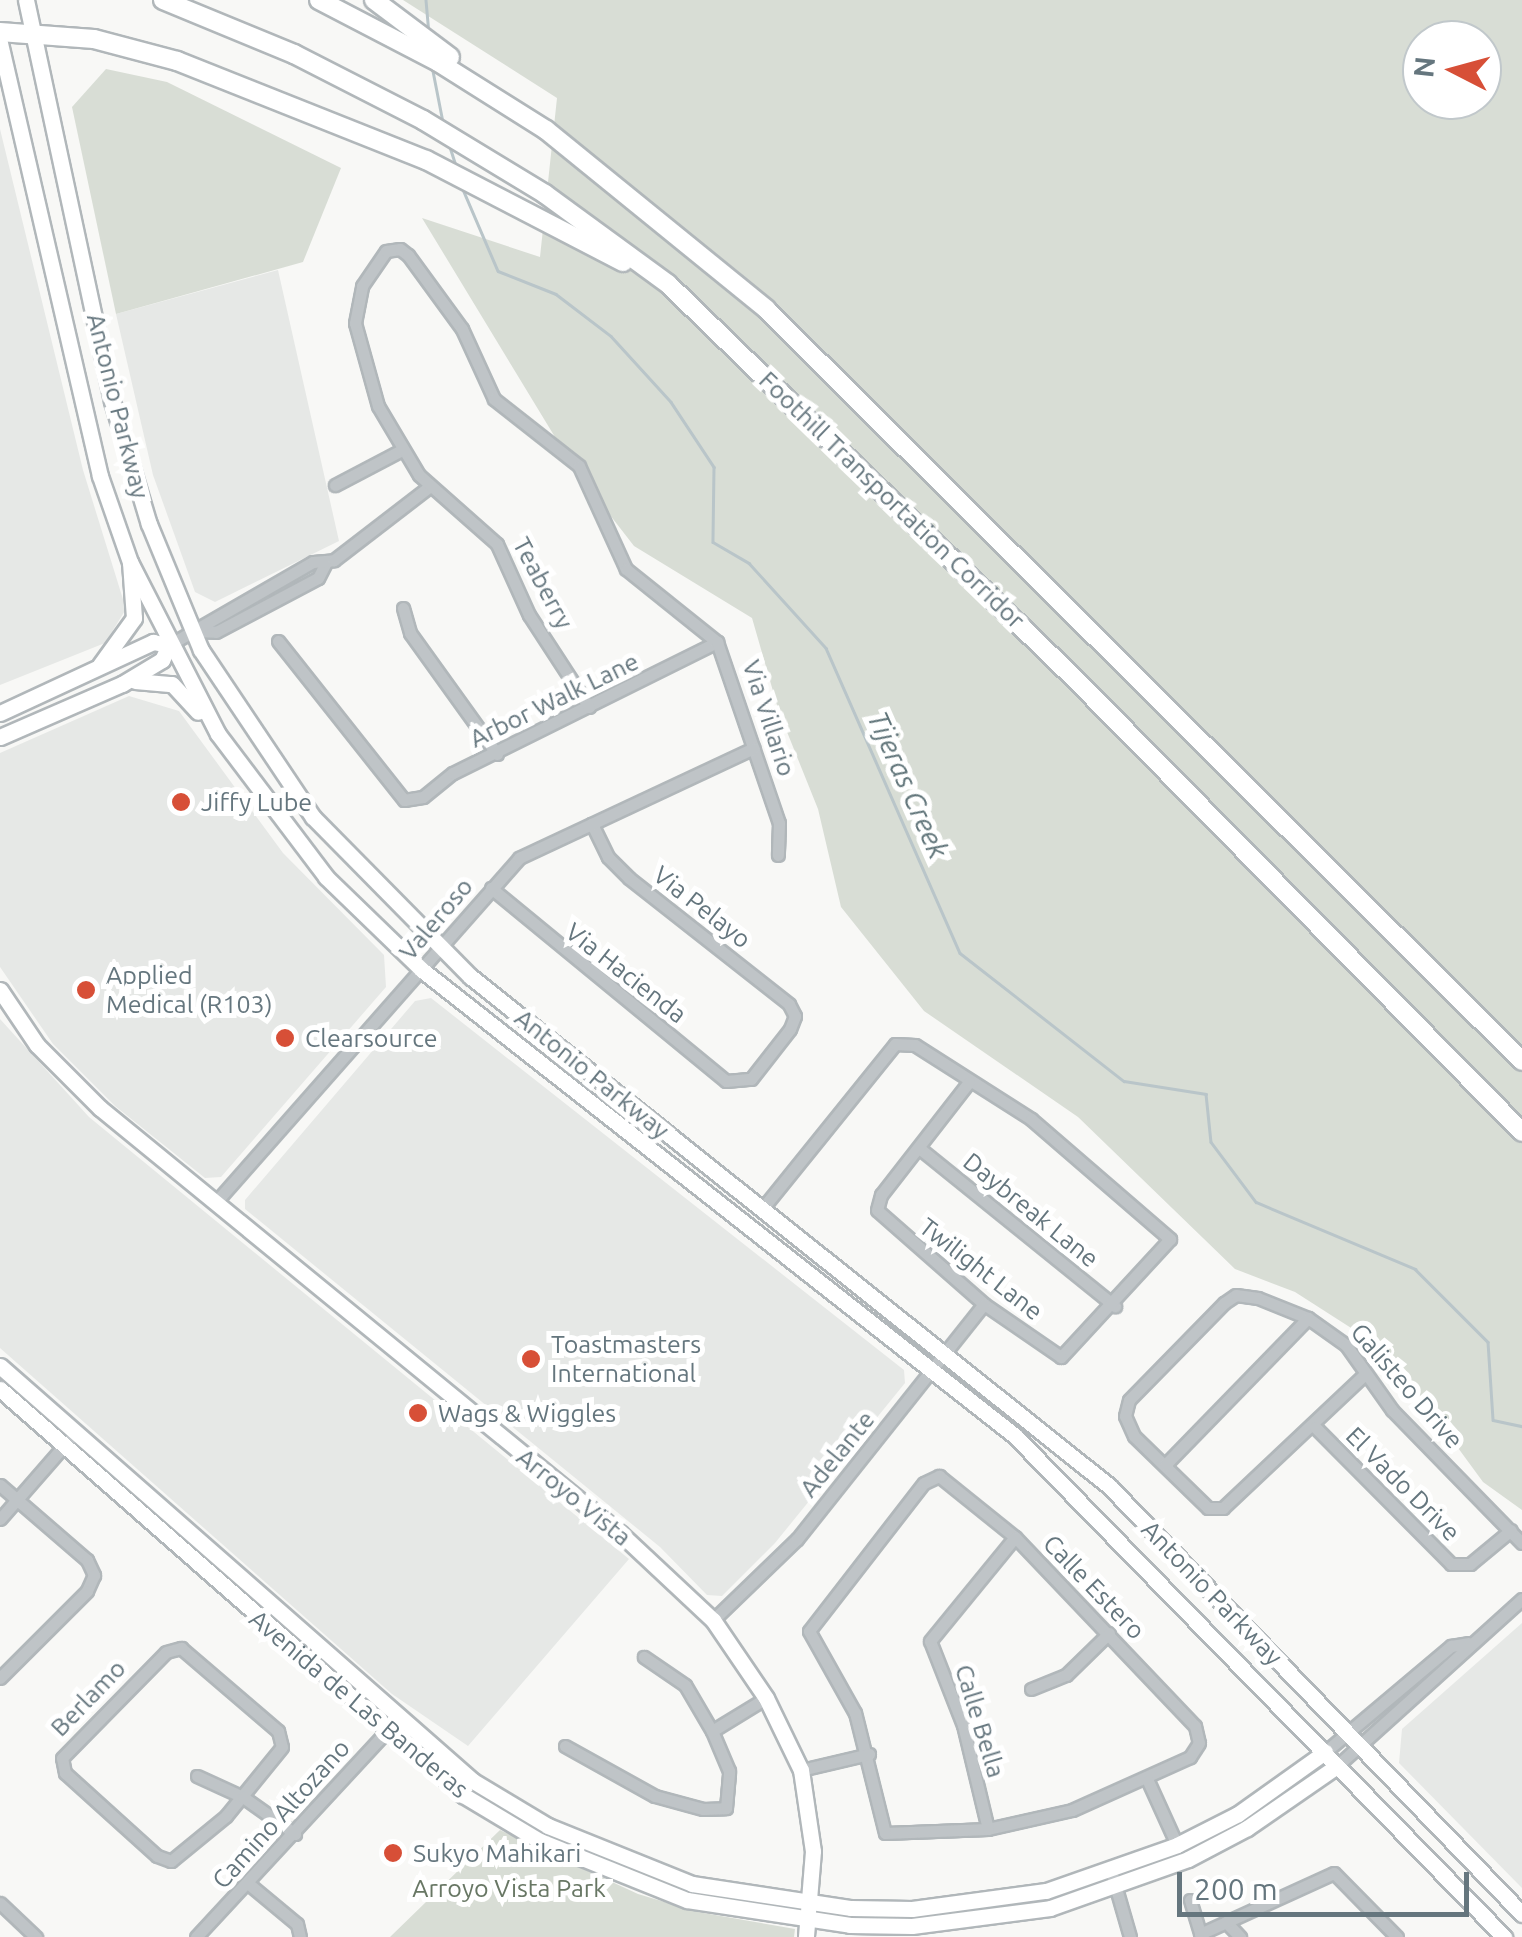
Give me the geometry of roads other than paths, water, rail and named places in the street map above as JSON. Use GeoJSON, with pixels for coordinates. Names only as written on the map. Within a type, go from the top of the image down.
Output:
{"type":"FeatureCollection","features":[{"type":"Feature","properties":{"kind":"highway","name":"Foothill Transportation Corridor"},"geometry":{"type":"LineString","coordinates":[[163,0],[389,102],[545,194],[668,284],[1073,677],[1522,1132]]}},
{"type":"Feature","properties":{"kind":"highway","name":"Foothill Transportation Corridor"},"geometry":{"type":"LineString","coordinates":[[319,0],[377,28],[546,130],[766,308],[1522,1061]]}},
{"type":"Feature","properties":{"kind":"highway"},"geometry":{"type":"LineString","coordinates":[[374,0],[546,130]]}},
{"type":"Feature","properties":{"kind":"highway"},"geometry":{"type":"LineString","coordinates":[[0,32],[138,48],[397,148],[668,284]]}},
{"type":"Feature","properties":{"kind":"main road","name":"Antonio Parkway"},"geometry":{"type":"LineString","coordinates":[[26,0],[117,420],[149,524],[193,631],[313,817],[439,950],[1109,1486],[1522,1914]]}},
{"type":"Feature","properties":{"kind":"main road","name":"Antonio Parkway"},"geometry":{"type":"LineString","coordinates":[[0,43],[100,476],[130,562],[168,645],[218,734],[326,877],[422,970],[1053,1471],[1504,1937]]}},
{"type":"Feature","properties":{"kind":"main road"},"geometry":{"type":"LineString","coordinates":[[90,675],[120,646],[134,618],[130,562]]}},
{"type":"Feature","properties":{"kind":"main road"},"geometry":{"type":"LineString","coordinates":[[0,713],[90,675],[154,642],[168,645],[162,660],[122,684],[0,737]]}},
{"type":"Feature","properties":{"kind":"main road"},"geometry":{"type":"LineString","coordinates":[[122,684],[154,677],[172,684],[218,734]]}},
{"type":"Feature","properties":{"kind":"main road","name":"Arroyo Vista"},"geometry":{"type":"LineString","coordinates":[[0,990],[73,1082],[621,1534],[713,1620],[766,1698],[801,1770],[812,1851],[807,1929]]}},
{"type":"Feature","properties":{"kind":"main road","name":"Avenida de Las Banderas"},"geometry":{"type":"LineString","coordinates":[[0,1366],[463,1794],[594,1867],[687,1900],[807,1929],[912,1926],[994,1918],[1113,1880],[1247,1828],[1337,1766]]}},
{"type":"Feature","properties":{"kind":"main road","name":"Avenida de Las Banderas"},"geometry":{"type":"LineString","coordinates":[[0,1389],[392,1726],[473,1780],[601,1851],[692,1884],[809,1904],[912,1909],[991,1901],[1113,1880],[1238,1814],[1325,1752]]}},
{"type":"Feature","properties":{"kind":"street","name":"Teaberry"},"geometry":{"type":"LineString","coordinates":[[393,248],[370,268],[355,323],[366,375],[402,450],[430,486],[498,544],[529,615],[589,707]]}},
{"type":"Feature","properties":{"kind":"street","name":"Via Villario"},"geometry":{"type":"LineString","coordinates":[[393,248],[408,256],[462,329],[494,399],[579,466],[626,569],[718,642],[778,823],[778,855]]}},
{"type":"Feature","properties":{"kind":"street"},"geometry":{"type":"LineString","coordinates":[[335,485],[402,450]]}},
{"type":"Feature","properties":{"kind":"street"},"geometry":{"type":"LineString","coordinates":[[168,645],[193,631],[216,632],[318,578],[325,564],[372,536],[430,486]]}},
{"type":"Feature","properties":{"kind":"street"},"geometry":{"type":"LineString","coordinates":[[403,608],[410,633],[498,754]]}},
{"type":"Feature","properties":{"kind":"street","name":"Arbor Walk Lane"},"geometry":{"type":"LineString","coordinates":[[278,641],[396,796],[412,800],[718,642]]}},
{"type":"Feature","properties":{"kind":"street","name":"Valeroso"},"geometry":{"type":"LineString","coordinates":[[215,1203],[519,858],[754,748]]}},
{"type":"Feature","properties":{"kind":"street","name":"Via Pelayo"},"geometry":{"type":"LineString","coordinates":[[592,824],[608,856],[629,878],[789,1004],[795,1016],[751,1079],[738,1084]]}},
{"type":"Feature","properties":{"kind":"street","name":"Via Hacienda"},"geometry":{"type":"LineString","coordinates":[[490,888],[682,1046],[738,1084]]}},
{"type":"Feature","properties":{"kind":"street"},"geometry":{"type":"LineString","coordinates":[[762,1209],[895,1044],[915,1046],[1031,1119],[1170,1239],[1114,1306]]}},
{"type":"Feature","properties":{"kind":"street"},"geometry":{"type":"LineString","coordinates":[[919,1148],[969,1082]]}},
{"type":"Feature","properties":{"kind":"street","name":"Twilight Lane"},"geometry":{"type":"LineString","coordinates":[[919,1148],[881,1195],[878,1210],[984,1304],[1062,1358],[1114,1306]]}},
{"type":"Feature","properties":{"kind":"street","name":"Daybreak Lane"},"geometry":{"type":"LineString","coordinates":[[919,1148],[1114,1306]]}},
{"type":"Feature","properties":{"kind":"street","name":"Galisteo Drive"},"geometry":{"type":"LineString","coordinates":[[1165,1465],[1134,1436],[1124,1416],[1129,1400],[1236,1295],[1308,1318],[1346,1345],[1365,1374],[1522,1543]]}},
{"type":"Feature","properties":{"kind":"street","name":"Adelante"},"geometry":{"type":"LineString","coordinates":[[713,1620],[797,1538],[984,1304]]}},
{"type":"Feature","properties":{"kind":"street"},"geometry":{"type":"LineString","coordinates":[[1308,1318],[1165,1465],[1214,1510],[1315,1427],[1365,1374]]}},
{"type":"Feature","properties":{"kind":"street","name":"El Vado Drive"},"geometry":{"type":"LineString","coordinates":[[1315,1427],[1451,1564],[1470,1564],[1510,1530]]}},
{"type":"Feature","properties":{"kind":"street"},"geometry":{"type":"LineString","coordinates":[[0,1520],[75,1433]]}},
{"type":"Feature","properties":{"kind":"street","name":"Calle Estero"},"geometry":{"type":"LineString","coordinates":[[869,1754],[856,1714],[808,1631],[924,1484],[939,1476],[1015,1537],[1195,1726],[1199,1743],[1190,1757],[1148,1781]]}},
{"type":"Feature","properties":{"kind":"street"},"geometry":{"type":"LineString","coordinates":[[0,1485],[87,1560],[94,1576],[87,1591],[0,1678]]}},
{"type":"Feature","properties":{"kind":"street","name":"Calle Bella"},"geometry":{"type":"LineString","coordinates":[[988,1829],[963,1725],[930,1642],[1015,1537]]}},
{"type":"Feature","properties":{"kind":"street","name":"Avenida de Las Banderas"},"geometry":{"type":"LineString","coordinates":[[1337,1766],[1460,1660],[1468,1643],[1522,1599]]}},
{"type":"Feature","properties":{"kind":"street"},"geometry":{"type":"LineString","coordinates":[[1031,1689],[1066,1676],[1108,1633]]}},
{"type":"Feature","properties":{"kind":"street","name":"Avenida de Las Banderas"},"geometry":{"type":"LineString","coordinates":[[1325,1752],[1344,1732],[1451,1646],[1468,1643]]}},
{"type":"Feature","properties":{"kind":"street","name":"Berlamo"},"geometry":{"type":"LineString","coordinates":[[181,1648],[282,1740],[243,1797],[179,1857],[164,1860],[66,1773],[62,1758],[166,1652],[181,1648]]}},
{"type":"Feature","properties":{"kind":"street"},"geometry":{"type":"LineString","coordinates":[[565,1746],[655,1796],[703,1809],[726,1808],[729,1770],[712,1731],[685,1685],[644,1656]]}},
{"type":"Feature","properties":{"kind":"street"},"geometry":{"type":"LineString","coordinates":[[712,1731],[766,1698]]}},
{"type":"Feature","properties":{"kind":"street","name":"Camino Altozano"},"geometry":{"type":"LineString","coordinates":[[196,1937],[250,1885],[392,1726]]}},
{"type":"Feature","properties":{"kind":"street"},"geometry":{"type":"LineString","coordinates":[[801,1770],[869,1754],[885,1832],[988,1829],[1072,1810],[1148,1781],[1177,1845]]}},
{"type":"Feature","properties":{"kind":"street"},"geometry":{"type":"LineString","coordinates":[[197,1776],[243,1797],[295,1834]]}},
{"type":"Feature","properties":{"kind":"street"},"geometry":{"type":"LineString","coordinates":[[1190,1900],[1200,1935],[1334,1873],[1397,1937]]}},
{"type":"Feature","properties":{"kind":"street"},"geometry":{"type":"LineString","coordinates":[[1113,1880],[1130,1937]]}},
{"type":"Feature","properties":{"kind":"street"},"geometry":{"type":"LineString","coordinates":[[250,1885],[298,1924],[300,1937]]}},
{"type":"Feature","properties":{"kind":"street"},"geometry":{"type":"LineString","coordinates":[[0,1903],[34,1936]]}},
{"type":"Feature","properties":{"kind":"street"},"geometry":{"type":"LineString","coordinates":[[1226,1922],[1240,1937]]}},
{"type":"Feature","properties":{"kind":"waterway","name":"Tijeras Creek"},"geometry":{"type":"LineString","coordinates":[[426,0],[429,33]]}},
{"type":"Feature","properties":{"kind":"waterway","name":"Tijeras Creek"},"geometry":{"type":"LineString","coordinates":[[432,66],[443,122]]}},
{"type":"Feature","properties":{"kind":"waterway","name":"Tijeras Creek"},"geometry":{"type":"LineString","coordinates":[[449,144],[456,165]]}},
{"type":"Feature","properties":{"kind":"waterway","name":"Tijeras Creek"},"geometry":{"type":"LineString","coordinates":[[462,187],[498,271],[556,294],[611,336],[671,402],[714,467],[713,542],[749,563],[826,648],[960,953],[1124,1081],[1206,1094],[1211,1142],[1256,1202],[1415,1269],[1488,1342],[1493,1420],[1522,1426]]}},
{"type":"Feature","properties":{"kind":"place","name":"Jiffy Lube"},"geometry":{"type":"Point","coordinates":[181,802]}},
{"type":"Feature","properties":{"kind":"place","name":"Applied Medical (R103)"},"geometry":{"type":"Point","coordinates":[86,990]}},
{"type":"Feature","properties":{"kind":"place","name":"Clearsource"},"geometry":{"type":"Point","coordinates":[285,1038]}},
{"type":"Feature","properties":{"kind":"place","name":"Toastmasters International"},"geometry":{"type":"Point","coordinates":[531,1359]}},
{"type":"Feature","properties":{"kind":"place","name":"Wags & Wiggles"},"geometry":{"type":"Point","coordinates":[418,1413]}},
{"type":"Feature","properties":{"kind":"place","name":"Sukyo Mahikari"},"geometry":{"type":"Point","coordinates":[393,1853]}},
{"type":"Feature","properties":{"kind":"park label","name":"Arroyo Vista Park"},"geometry":{"type":"Point","coordinates":[509,1888]}}]}
